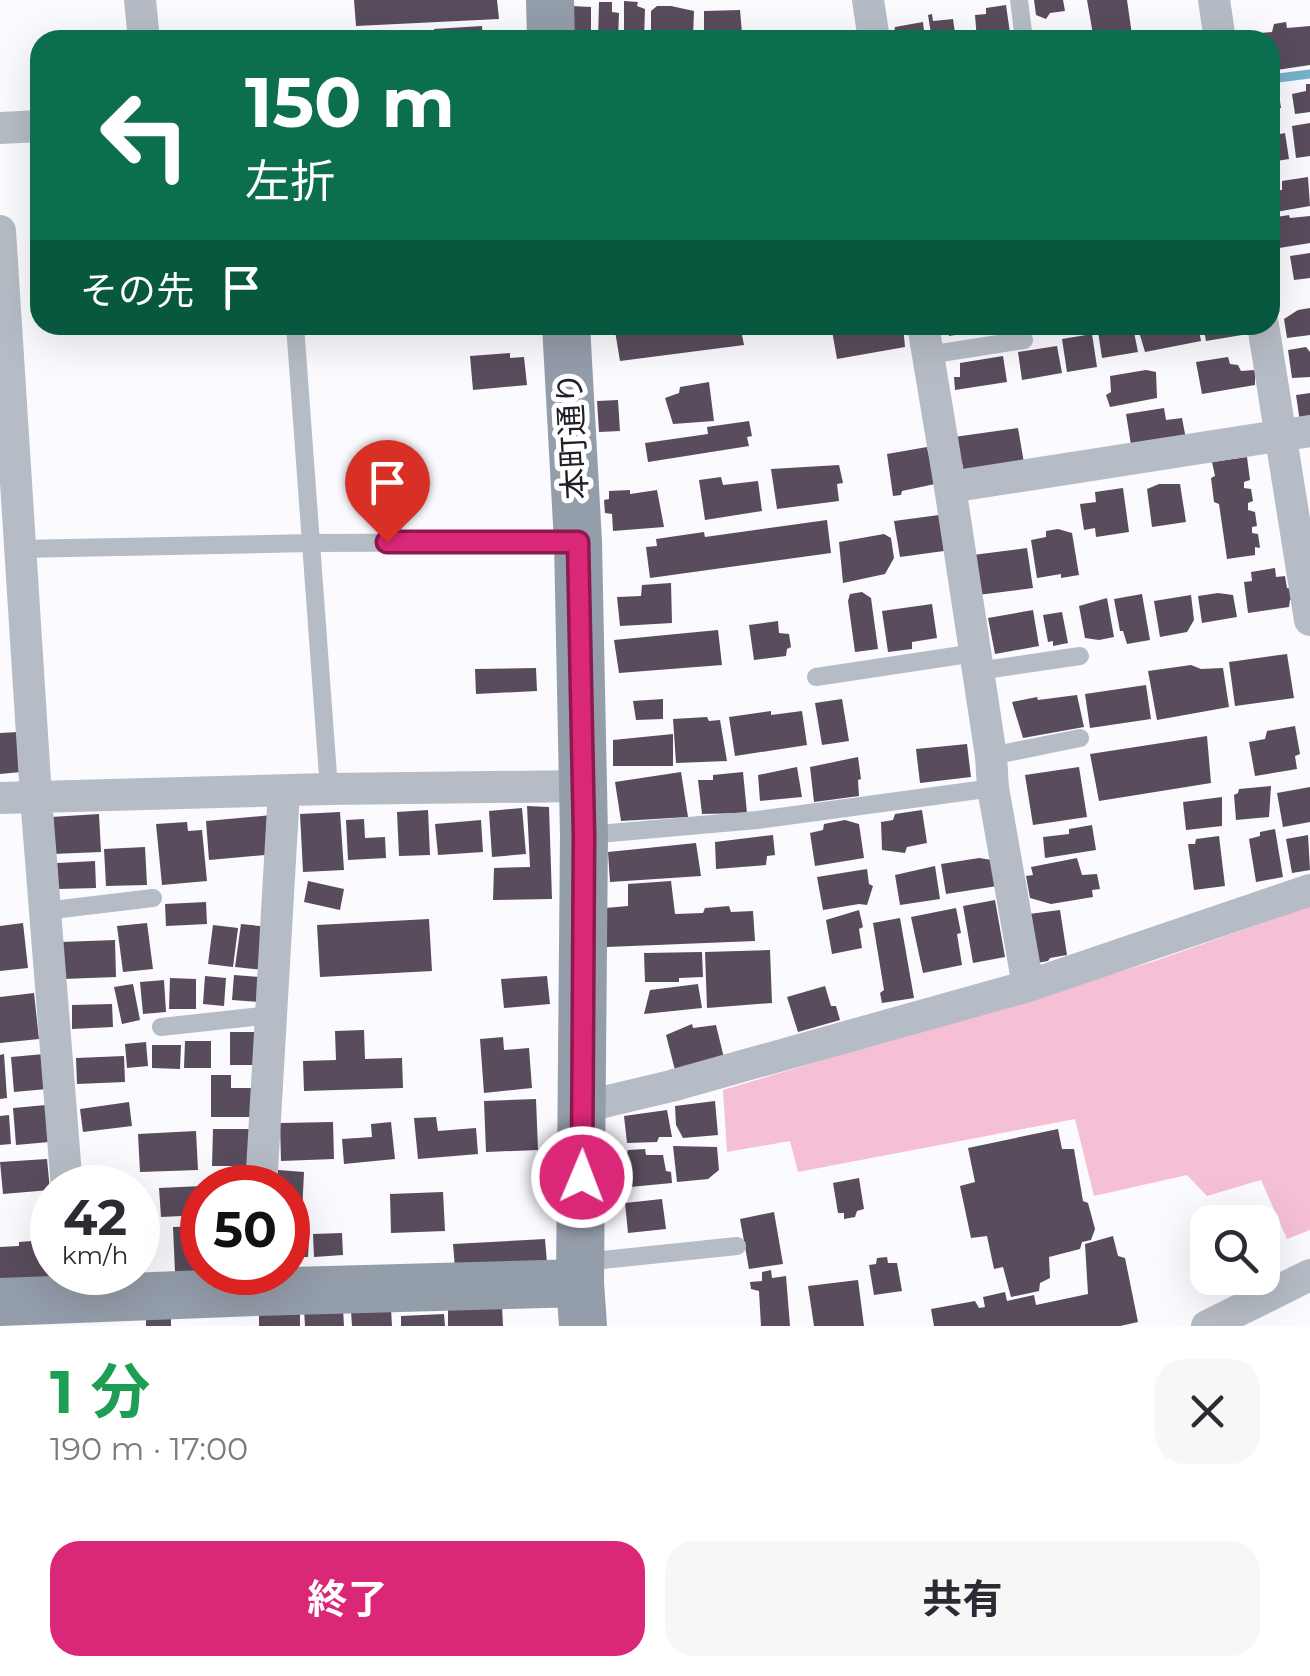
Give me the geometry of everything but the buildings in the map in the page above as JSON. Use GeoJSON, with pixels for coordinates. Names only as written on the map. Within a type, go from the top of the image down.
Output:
{"type":"FeatureCollection","features":[{"type":"Feature","properties":{"kind":"main road"},"geometry":{"type":"LineString","coordinates":[[550,0],[552,30]]}},
{"type":"Feature","properties":{"kind":"main road","name":"本町通り"},"geometry":{"type":"LineString","coordinates":[[567,335],[578,542],[584,835],[581,1291]]}},
{"type":"Feature","properties":{"kind":"main road"},"geometry":{"type":"LineString","coordinates":[[310,1283],[581,1291]]}},
{"type":"Feature","properties":{"kind":"main road"},"geometry":{"type":"LineString","coordinates":[[0,1302],[180,1289]]}},
{"type":"Feature","properties":{"kind":"street"},"geometry":{"type":"LineString","coordinates":[[140,0],[143,30]]}},
{"type":"Feature","properties":{"kind":"street"},"geometry":{"type":"LineString","coordinates":[[868,0],[872,30]]}},
{"type":"Feature","properties":{"kind":"street"},"geometry":{"type":"LineString","coordinates":[[1214,0],[1218,30]]}},
{"type":"Feature","properties":{"kind":"street"},"geometry":{"type":"LineString","coordinates":[[0,128],[30,126]]}},
{"type":"Feature","properties":{"kind":"street"},"geometry":{"type":"LineString","coordinates":[[0,231],[36,797],[65,1165]]}},
{"type":"Feature","properties":{"kind":"street"},"geometry":{"type":"LineString","coordinates":[[1266,335],[1295,433],[1310,620]]}},
{"type":"Feature","properties":{"kind":"street"},"geometry":{"type":"LineString","coordinates":[[925,340],[1028,986]]}},
{"type":"Feature","properties":{"kind":"street"},"geometry":{"type":"LineString","coordinates":[[950,486],[1295,433]]}},
{"type":"Feature","properties":{"kind":"street"},"geometry":{"type":"LineString","coordinates":[[0,798],[328,788],[583,786]]}},
{"type":"Feature","properties":{"kind":"street"},"geometry":{"type":"LineString","coordinates":[[263,1165],[284,791]]}},
{"type":"Feature","properties":{"kind":"street"},"geometry":{"type":"LineString","coordinates":[[583,1108],[1028,986],[1310,890]]}},
{"type":"Feature","properties":{"kind":"street"},"geometry":{"type":"LineString","coordinates":[[1206,1326],[1310,1274]]}},
{"type":"Feature","properties":{"kind":"lane"},"geometry":{"type":"LineString","coordinates":[[1019,0],[1023,30]]}},
{"type":"Feature","properties":{"kind":"lane"},"geometry":{"type":"LineString","coordinates":[[296,335],[328,788]]}},
{"type":"Feature","properties":{"kind":"lane"},"geometry":{"type":"LineString","coordinates":[[925,340],[1024,340]]}},
{"type":"Feature","properties":{"kind":"lane"},"geometry":{"type":"LineString","coordinates":[[20,549],[578,542]]}},
{"type":"Feature","properties":{"kind":"lane"},"geometry":{"type":"LineString","coordinates":[[816,677],[1080,656]]}},
{"type":"Feature","properties":{"kind":"lane"},"geometry":{"type":"LineString","coordinates":[[584,835],[757,820],[992,772],[1080,738]]}},
{"type":"Feature","properties":{"kind":"lane"},"geometry":{"type":"LineString","coordinates":[[44,911],[153,898]]}},
{"type":"Feature","properties":{"kind":"lane"},"geometry":{"type":"LineString","coordinates":[[161,1027],[271,1015]]}},
{"type":"Feature","properties":{"kind":"lane"},"geometry":{"type":"LineString","coordinates":[[581,1291],[736,1246]]}},
{"type":"Feature","properties":{"kind":"shaded area"},"geometry":{"type":"Polygon","coordinates":[[[1310,906],[1310,1230],[1287,1239],[1280,1223],[1280,1205],[1272,1205],[1261,1180],[1207,1196],[1187,1175],[1094,1196],[1075,1119],[798,1172],[790,1141],[727,1152],[723,1090],[1155,961],[1310,906]]]}},
{"type":"Feature","properties":{"kind":"waterway"},"geometry":{"type":"LineString","coordinates":[[1280,78],[1310,74]]}},
{"type":"Feature","properties":{"kind":"route"},"geometry":{"type":"LineString","coordinates":[[387,542],[578,542],[584,835],[582,1177]]}}]}
